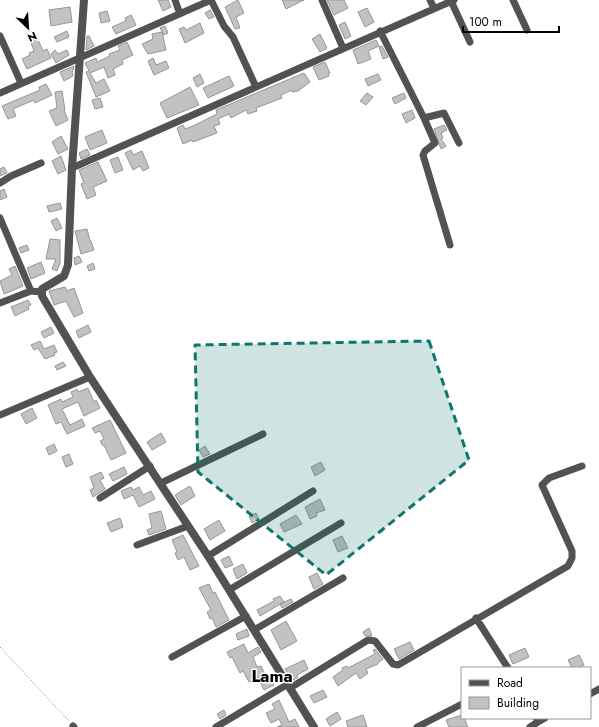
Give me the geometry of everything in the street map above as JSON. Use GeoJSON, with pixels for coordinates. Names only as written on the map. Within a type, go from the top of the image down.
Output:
{"type":"FeatureCollection","features":[{"type":"Feature","properties":{"kind":"street"},"geometry":{"type":"LineString","coordinates":[[41,292],[48,284],[64,276],[67,272],[72,168],[84,0]]}},
{"type":"Feature","properties":{"kind":"street"},"geometry":{"type":"LineString","coordinates":[[175,0],[180,14]]}},
{"type":"Feature","properties":{"kind":"street"},"geometry":{"type":"LineString","coordinates":[[0,93],[211,0],[224,26],[233,37],[256,87]]}},
{"type":"Feature","properties":{"kind":"street"},"geometry":{"type":"LineString","coordinates":[[322,0],[343,48]]}},
{"type":"Feature","properties":{"kind":"street"},"geometry":{"type":"LineString","coordinates":[[430,0],[434,8]]}},
{"type":"Feature","properties":{"kind":"street"},"geometry":{"type":"LineString","coordinates":[[513,0],[527,30]]}},
{"type":"Feature","properties":{"kind":"street"},"geometry":{"type":"LineString","coordinates":[[72,168],[380,31],[452,1],[470,42]]}},
{"type":"Feature","properties":{"kind":"street"},"geometry":{"type":"LineString","coordinates":[[380,31],[435,143],[424,151],[422,155],[450,245]]}},
{"type":"Feature","properties":{"kind":"street"},"geometry":{"type":"LineString","coordinates":[[0,36],[21,83]]}},
{"type":"Feature","properties":{"kind":"street"},"geometry":{"type":"LineString","coordinates":[[424,118],[444,113],[458,143]]}},
{"type":"Feature","properties":{"kind":"street"},"geometry":{"type":"LineString","coordinates":[[0,183],[11,176],[41,163]]}},
{"type":"Feature","properties":{"kind":"street"},"geometry":{"type":"LineString","coordinates":[[0,218],[31,291]]}},
{"type":"Feature","properties":{"kind":"street"},"geometry":{"type":"LineString","coordinates":[[0,303],[31,291],[41,292]]}},
{"type":"Feature","properties":{"kind":"street"},"geometry":{"type":"LineString","coordinates":[[41,292],[43,300],[90,377],[208,556],[314,727]]}},
{"type":"Feature","properties":{"kind":"street"},"geometry":{"type":"LineString","coordinates":[[0,415],[90,377]]}},
{"type":"Feature","properties":{"kind":"street"},"geometry":{"type":"LineString","coordinates":[[161,483],[263,434]]}},
{"type":"Feature","properties":{"kind":"street"},"geometry":{"type":"LineString","coordinates":[[100,498],[150,466]]}},
{"type":"Feature","properties":{"kind":"street"},"geometry":{"type":"LineString","coordinates":[[216,727],[368,640],[375,641],[394,664],[398,665],[476,618],[568,566],[572,558],[572,551],[542,485],[549,478],[582,466]]}},
{"type":"Feature","properties":{"kind":"street"},"geometry":{"type":"LineString","coordinates":[[208,556],[313,491]]}},
{"type":"Feature","properties":{"kind":"street"},"geometry":{"type":"LineString","coordinates":[[229,590],[341,523]]}},
{"type":"Feature","properties":{"kind":"street"},"geometry":{"type":"LineString","coordinates":[[137,545],[188,526]]}},
{"type":"Feature","properties":{"kind":"street"},"geometry":{"type":"LineString","coordinates":[[254,630],[343,578]]}},
{"type":"Feature","properties":{"kind":"street"},"geometry":{"type":"LineString","coordinates":[[172,657],[246,616]]}},
{"type":"Feature","properties":{"kind":"street"},"geometry":{"type":"LineString","coordinates":[[476,618],[507,667]]}},
{"type":"Feature","properties":{"kind":"street"},"geometry":{"type":"LineString","coordinates":[[417,727],[461,705]]}},
{"type":"Feature","properties":{"kind":"street"},"geometry":{"type":"LineString","coordinates":[[530,727],[537,720]]}},
{"type":"Feature","properties":{"kind":"path"},"geometry":{"type":"LineString","coordinates":[[0,648],[74,726]]}},
{"type":"Feature","properties":{"kind":"highlighted area"},"geometry":{"type":"Polygon","coordinates":[[[429,341],[469,460],[326,575],[198,472],[195,345],[429,341]]]}},
{"type":"Feature","properties":{"kind":"building"},"geometry":{"type":"Polygon","coordinates":[[[158,0],[168,0],[171,7],[163,11],[158,0]]]}},
{"type":"Feature","properties":{"kind":"building"},"geometry":{"type":"Polygon","coordinates":[[[238,0],[244,13],[236,17],[240,28],[235,29],[225,7],[238,0]]]}},
{"type":"Feature","properties":{"kind":"building"},"geometry":{"type":"Polygon","coordinates":[[[282,0],[304,0],[286,9],[282,0]]]}},
{"type":"Feature","properties":{"kind":"building"},"geometry":{"type":"Polygon","coordinates":[[[327,0],[344,0],[348,8],[334,15],[327,0]]]}},
{"type":"Feature","properties":{"kind":"building"},"geometry":{"type":"Polygon","coordinates":[[[70,7],[72,22],[51,26],[49,10],[70,7]]]}},
{"type":"Feature","properties":{"kind":"building"},"geometry":{"type":"Polygon","coordinates":[[[367,8],[374,22],[365,27],[358,12],[367,8]]]}},
{"type":"Feature","properties":{"kind":"building"},"geometry":{"type":"Polygon","coordinates":[[[210,10],[214,17],[209,19],[205,13],[210,10]]]}},
{"type":"Feature","properties":{"kind":"building"},"geometry":{"type":"Polygon","coordinates":[[[107,11],[110,21],[101,23],[99,13],[107,11]]]}},
{"type":"Feature","properties":{"kind":"building"},"geometry":{"type":"Polygon","coordinates":[[[131,15],[136,25],[116,34],[112,27],[126,21],[125,18],[131,15]]]}},
{"type":"Feature","properties":{"kind":"building"},"geometry":{"type":"Polygon","coordinates":[[[345,22],[351,36],[345,39],[339,25],[345,22]]]}},
{"type":"Feature","properties":{"kind":"building"},"geometry":{"type":"Polygon","coordinates":[[[200,23],[204,33],[185,43],[179,29],[184,27],[186,30],[200,23]]]}},
{"type":"Feature","properties":{"kind":"building"},"geometry":{"type":"Polygon","coordinates":[[[165,26],[168,33],[164,35],[160,28],[165,26]]]}},
{"type":"Feature","properties":{"kind":"building"},"geometry":{"type":"Polygon","coordinates":[[[67,31],[69,37],[57,42],[54,37],[67,31]]]}},
{"type":"Feature","properties":{"kind":"building"},"geometry":{"type":"Polygon","coordinates":[[[162,32],[166,50],[148,54],[142,44],[153,39],[152,34],[162,32]]]}},
{"type":"Feature","properties":{"kind":"building"},"geometry":{"type":"Polygon","coordinates":[[[320,34],[327,48],[320,52],[312,39],[320,34]]]}},
{"type":"Feature","properties":{"kind":"building"},"geometry":{"type":"Polygon","coordinates":[[[87,36],[89,36],[94,46],[86,50],[87,36]]]}},
{"type":"Feature","properties":{"kind":"building"},"geometry":{"type":"Polygon","coordinates":[[[37,37],[43,51],[47,49],[51,58],[27,69],[22,59],[34,51],[30,40],[37,37]]]}},
{"type":"Feature","properties":{"kind":"building"},"geometry":{"type":"Polygon","coordinates":[[[376,40],[379,46],[368,51],[371,59],[358,64],[353,50],[376,40]]]}},
{"type":"Feature","properties":{"kind":"building"},"geometry":{"type":"Polygon","coordinates":[[[127,42],[133,55],[122,60],[123,64],[113,69],[115,75],[108,78],[104,67],[90,73],[96,83],[104,79],[110,91],[96,97],[86,72],[89,71],[85,63],[96,58],[97,62],[110,56],[109,54],[120,50],[118,46],[127,42]]]}},
{"type":"Feature","properties":{"kind":"building"},"geometry":{"type":"Polygon","coordinates":[[[382,46],[388,57],[383,59],[379,47],[382,46]]]}},
{"type":"Feature","properties":{"kind":"building"},"geometry":{"type":"Polygon","coordinates":[[[55,50],[58,54],[67,50],[69,55],[56,63],[51,54],[55,50]]]}},
{"type":"Feature","properties":{"kind":"building"},"geometry":{"type":"Polygon","coordinates":[[[153,58],[156,65],[166,61],[169,68],[154,75],[148,61],[153,58]]]}},
{"type":"Feature","properties":{"kind":"building"},"geometry":{"type":"Polygon","coordinates":[[[325,62],[330,73],[328,73],[329,76],[319,80],[313,67],[325,62]]]}},
{"type":"Feature","properties":{"kind":"building"},"geometry":{"type":"Polygon","coordinates":[[[74,66],[72,72],[73,76],[64,81],[60,72],[74,66]]]}},
{"type":"Feature","properties":{"kind":"building"},"geometry":{"type":"Polygon","coordinates":[[[304,73],[310,82],[298,91],[292,92],[292,90],[281,95],[282,98],[256,108],[257,111],[248,114],[246,110],[231,118],[229,114],[218,119],[220,124],[214,126],[217,133],[183,144],[177,128],[183,125],[185,129],[193,126],[217,114],[216,110],[304,73]]]}},
{"type":"Feature","properties":{"kind":"building"},"geometry":{"type":"Polygon","coordinates":[[[200,74],[204,83],[197,87],[193,78],[200,74]]]}},
{"type":"Feature","properties":{"kind":"building"},"geometry":{"type":"Polygon","coordinates":[[[378,74],[381,80],[368,86],[365,79],[378,74]]]}},
{"type":"Feature","properties":{"kind":"building"},"geometry":{"type":"Polygon","coordinates":[[[229,76],[234,86],[208,98],[203,88],[229,76]]]}},
{"type":"Feature","properties":{"kind":"building"},"geometry":{"type":"Polygon","coordinates":[[[46,84],[52,95],[35,103],[34,100],[13,109],[16,116],[8,119],[2,106],[40,90],[39,87],[46,84]]]}},
{"type":"Feature","properties":{"kind":"building"},"geometry":{"type":"Polygon","coordinates":[[[190,87],[199,105],[167,118],[160,103],[190,87]]]}},
{"type":"Feature","properties":{"kind":"building"},"geometry":{"type":"Polygon","coordinates":[[[62,91],[64,110],[68,120],[56,126],[49,111],[57,108],[55,92],[62,91]]]}},
{"type":"Feature","properties":{"kind":"building"},"geometry":{"type":"Polygon","coordinates":[[[367,93],[373,97],[366,105],[360,101],[367,93]]]}},
{"type":"Feature","properties":{"kind":"building"},"geometry":{"type":"Polygon","coordinates":[[[404,93],[406,98],[395,104],[392,98],[404,93]]]}},
{"type":"Feature","properties":{"kind":"building"},"geometry":{"type":"Polygon","coordinates":[[[100,98],[103,107],[95,109],[92,100],[100,98]]]}},
{"type":"Feature","properties":{"kind":"building"},"geometry":{"type":"Polygon","coordinates":[[[412,110],[415,118],[406,123],[402,114],[412,110]]]}},
{"type":"Feature","properties":{"kind":"building"},"geometry":{"type":"Polygon","coordinates":[[[444,125],[447,130],[441,133],[443,138],[441,139],[446,146],[441,149],[434,129],[444,125]]]}},
{"type":"Feature","properties":{"kind":"building"},"geometry":{"type":"Polygon","coordinates":[[[102,130],[107,143],[90,150],[85,137],[102,130]]]}},
{"type":"Feature","properties":{"kind":"building"},"geometry":{"type":"Polygon","coordinates":[[[61,136],[68,149],[58,154],[52,142],[61,136]]]}},
{"type":"Feature","properties":{"kind":"building"},"geometry":{"type":"Polygon","coordinates":[[[87,149],[90,155],[81,159],[79,153],[87,149]]]}},
{"type":"Feature","properties":{"kind":"building"},"geometry":{"type":"Polygon","coordinates":[[[131,150],[133,155],[142,151],[149,168],[143,171],[140,166],[133,170],[125,153],[131,150]]]}},
{"type":"Feature","properties":{"kind":"building"},"geometry":{"type":"Polygon","coordinates":[[[61,156],[66,170],[58,174],[52,161],[61,156]]]}},
{"type":"Feature","properties":{"kind":"building"},"geometry":{"type":"Polygon","coordinates":[[[118,157],[123,170],[115,173],[110,160],[118,157]]]}},
{"type":"Feature","properties":{"kind":"building"},"geometry":{"type":"Polygon","coordinates":[[[98,162],[107,181],[93,187],[96,195],[87,199],[81,184],[84,183],[79,170],[98,162]]]}},
{"type":"Feature","properties":{"kind":"building"},"geometry":{"type":"Polygon","coordinates":[[[4,167],[7,173],[0,176],[0,169],[4,167]]]}},
{"type":"Feature","properties":{"kind":"building"},"geometry":{"type":"Polygon","coordinates":[[[4,189],[7,197],[0,200],[0,191],[4,189]]]}},
{"type":"Feature","properties":{"kind":"building"},"geometry":{"type":"Polygon","coordinates":[[[60,203],[62,209],[49,212],[47,206],[60,203]]]}},
{"type":"Feature","properties":{"kind":"building"},"geometry":{"type":"Polygon","coordinates":[[[57,218],[62,228],[56,231],[51,221],[57,218]]]}},
{"type":"Feature","properties":{"kind":"building"},"geometry":{"type":"Polygon","coordinates":[[[87,229],[94,250],[81,254],[75,231],[87,229]]]}},
{"type":"Feature","properties":{"kind":"building"},"geometry":{"type":"Polygon","coordinates":[[[50,239],[60,240],[60,263],[57,271],[52,269],[56,259],[46,259],[50,239]]]}},
{"type":"Feature","properties":{"kind":"building"},"geometry":{"type":"Polygon","coordinates":[[[27,245],[29,250],[21,253],[19,248],[27,245]]]}},
{"type":"Feature","properties":{"kind":"building"},"geometry":{"type":"Polygon","coordinates":[[[79,256],[82,262],[75,265],[74,258],[79,256]]]}},
{"type":"Feature","properties":{"kind":"building"},"geometry":{"type":"Polygon","coordinates":[[[41,262],[45,273],[31,279],[27,268],[41,262]]]}},
{"type":"Feature","properties":{"kind":"building"},"geometry":{"type":"Polygon","coordinates":[[[93,263],[95,269],[89,271],[87,266],[93,263]]]}},
{"type":"Feature","properties":{"kind":"building"},"geometry":{"type":"Polygon","coordinates":[[[15,266],[23,286],[4,294],[0,281],[12,275],[9,269],[15,266]]]}},
{"type":"Feature","properties":{"kind":"building"},"geometry":{"type":"Polygon","coordinates":[[[65,287],[67,291],[74,288],[83,313],[74,317],[66,301],[54,305],[49,291],[65,287]]]}},
{"type":"Feature","properties":{"kind":"building"},"geometry":{"type":"Polygon","coordinates":[[[28,300],[31,305],[28,306],[29,309],[15,316],[11,307],[28,300]]]}},
{"type":"Feature","properties":{"kind":"building"},"geometry":{"type":"Polygon","coordinates":[[[88,325],[91,332],[79,338],[76,331],[88,325]]]}},
{"type":"Feature","properties":{"kind":"building"},"geometry":{"type":"Polygon","coordinates":[[[51,327],[54,333],[44,338],[41,332],[51,327]]]}},
{"type":"Feature","properties":{"kind":"building"},"geometry":{"type":"Polygon","coordinates":[[[40,341],[44,349],[54,345],[57,352],[54,353],[55,355],[45,359],[38,348],[34,350],[31,345],[40,341]]]}},
{"type":"Feature","properties":{"kind":"building"},"geometry":{"type":"Polygon","coordinates":[[[63,362],[66,366],[57,370],[55,366],[63,362]]]}},
{"type":"Feature","properties":{"kind":"building"},"geometry":{"type":"Polygon","coordinates":[[[88,388],[94,402],[96,400],[100,408],[84,416],[78,402],[62,409],[70,425],[82,419],[85,426],[67,434],[61,422],[56,424],[48,405],[61,399],[62,402],[73,397],[71,392],[77,389],[78,392],[88,388]]]}},
{"type":"Feature","properties":{"kind":"building"},"geometry":{"type":"Polygon","coordinates":[[[32,408],[37,418],[26,424],[21,414],[32,408]]]}},
{"type":"Feature","properties":{"kind":"building"},"geometry":{"type":"Polygon","coordinates":[[[110,420],[126,453],[111,460],[104,445],[103,446],[100,441],[104,439],[100,431],[95,433],[92,428],[110,420]]]}},
{"type":"Feature","properties":{"kind":"building"},"geometry":{"type":"Polygon","coordinates":[[[161,433],[166,442],[152,450],[147,442],[161,433]]]}},
{"type":"Feature","properties":{"kind":"building"},"geometry":{"type":"Polygon","coordinates":[[[54,444],[57,451],[49,455],[46,448],[54,444]]]}},
{"type":"Feature","properties":{"kind":"building"},"geometry":{"type":"Polygon","coordinates":[[[205,446],[210,454],[203,457],[199,450],[205,446]]]}},
{"type":"Feature","properties":{"kind":"building"},"geometry":{"type":"Polygon","coordinates":[[[69,454],[73,464],[66,467],[62,457],[69,454]]]}},
{"type":"Feature","properties":{"kind":"building"},"geometry":{"type":"Polygon","coordinates":[[[321,462],[325,470],[315,476],[311,467],[321,462]]]}},
{"type":"Feature","properties":{"kind":"building"},"geometry":{"type":"Polygon","coordinates":[[[124,467],[127,474],[113,481],[109,474],[124,467]]]}},
{"type":"Feature","properties":{"kind":"building"},"geometry":{"type":"Polygon","coordinates":[[[101,472],[104,478],[100,480],[105,489],[93,497],[90,490],[94,488],[90,477],[101,472]]]}},
{"type":"Feature","properties":{"kind":"building"},"geometry":{"type":"Polygon","coordinates":[[[190,486],[195,496],[181,505],[175,495],[190,486]]]}},
{"type":"Feature","properties":{"kind":"building"},"geometry":{"type":"Polygon","coordinates":[[[131,487],[133,490],[139,487],[143,495],[151,491],[155,499],[139,507],[133,495],[124,499],[121,491],[131,487]]]}},
{"type":"Feature","properties":{"kind":"building"},"geometry":{"type":"Polygon","coordinates":[[[320,499],[325,510],[316,513],[317,516],[310,519],[305,507],[320,499]]]}},
{"type":"Feature","properties":{"kind":"building"},"geometry":{"type":"Polygon","coordinates":[[[161,511],[166,529],[149,535],[147,530],[152,528],[149,514],[161,511]]]}},
{"type":"Feature","properties":{"kind":"building"},"geometry":{"type":"Polygon","coordinates":[[[256,513],[259,519],[252,523],[249,516],[256,513]]]}},
{"type":"Feature","properties":{"kind":"building"},"geometry":{"type":"Polygon","coordinates":[[[296,515],[302,524],[284,532],[280,524],[296,515]]]}},
{"type":"Feature","properties":{"kind":"building"},"geometry":{"type":"Polygon","coordinates":[[[120,518],[123,527],[111,532],[107,523],[120,518]]]}},
{"type":"Feature","properties":{"kind":"building"},"geometry":{"type":"Polygon","coordinates":[[[219,520],[225,531],[210,540],[204,529],[219,520]]]}},
{"type":"Feature","properties":{"kind":"building"},"geometry":{"type":"Polygon","coordinates":[[[183,535],[199,566],[190,570],[184,557],[178,560],[175,553],[177,552],[172,540],[183,535]]]}},
{"type":"Feature","properties":{"kind":"building"},"geometry":{"type":"Polygon","coordinates":[[[342,536],[348,548],[338,552],[333,540],[342,536]]]}},
{"type":"Feature","properties":{"kind":"building"},"geometry":{"type":"Polygon","coordinates":[[[229,556],[233,565],[225,568],[221,560],[229,556]]]}},
{"type":"Feature","properties":{"kind":"building"},"geometry":{"type":"Polygon","coordinates":[[[243,564],[247,573],[237,579],[233,569],[243,564]]]}},
{"type":"Feature","properties":{"kind":"building"},"geometry":{"type":"Polygon","coordinates":[[[317,573],[323,584],[314,589],[309,577],[317,573]]]}},
{"type":"Feature","properties":{"kind":"building"},"geometry":{"type":"Polygon","coordinates":[[[209,584],[213,593],[215,592],[229,620],[216,627],[212,618],[210,619],[207,612],[211,610],[199,588],[209,584]]]}},
{"type":"Feature","properties":{"kind":"building"},"geometry":{"type":"Polygon","coordinates":[[[280,596],[284,602],[260,616],[257,610],[280,596]]]}},
{"type":"Feature","properties":{"kind":"building"},"geometry":{"type":"Polygon","coordinates":[[[291,599],[293,602],[282,608],[280,604],[291,599]]]}},
{"type":"Feature","properties":{"kind":"building"},"geometry":{"type":"Polygon","coordinates":[[[286,621],[297,641],[281,650],[271,630],[286,621]]]}},
{"type":"Feature","properties":{"kind":"building"},"geometry":{"type":"Polygon","coordinates":[[[369,628],[372,636],[365,636],[363,632],[369,628]]]}},
{"type":"Feature","properties":{"kind":"building"},"geometry":{"type":"Polygon","coordinates":[[[247,629],[249,636],[238,640],[236,634],[247,629]]]}},
{"type":"Feature","properties":{"kind":"building"},"geometry":{"type":"Polygon","coordinates":[[[410,642],[414,650],[399,659],[394,649],[410,642]]]}},
{"type":"Feature","properties":{"kind":"building"},"geometry":{"type":"Polygon","coordinates":[[[244,644],[248,653],[258,647],[261,652],[253,657],[257,667],[261,666],[267,679],[270,677],[274,685],[264,690],[258,677],[249,682],[243,671],[240,673],[232,657],[230,658],[227,652],[244,644]]]}},
{"type":"Feature","properties":{"kind":"building"},"geometry":{"type":"Polygon","coordinates":[[[525,648],[529,657],[513,664],[509,655],[525,648]]]}},
{"type":"Feature","properties":{"kind":"building"},"geometry":{"type":"Polygon","coordinates":[[[375,649],[383,659],[378,664],[366,669],[368,673],[360,679],[356,673],[338,686],[333,677],[343,670],[342,668],[347,666],[348,668],[375,654],[373,650],[375,649]]]}},
{"type":"Feature","properties":{"kind":"building"},"geometry":{"type":"Polygon","coordinates":[[[579,655],[584,665],[580,667],[572,667],[568,660],[579,655]]]}},
{"type":"Feature","properties":{"kind":"building"},"geometry":{"type":"Polygon","coordinates":[[[304,660],[308,669],[297,675],[298,677],[292,681],[285,669],[304,660]]]}},
{"type":"Feature","properties":{"kind":"building"},"geometry":{"type":"Polygon","coordinates":[[[323,690],[327,697],[314,703],[310,696],[323,690]]]}},
{"type":"Feature","properties":{"kind":"building"},"geometry":{"type":"Polygon","coordinates":[[[279,700],[289,722],[295,719],[299,727],[277,727],[282,725],[279,719],[271,723],[266,713],[275,709],[272,704],[279,700]]]}},
{"type":"Feature","properties":{"kind":"building"},"geometry":{"type":"Polygon","coordinates":[[[224,710],[226,715],[220,719],[217,714],[224,710]]]}},
{"type":"Feature","properties":{"kind":"building"},"geometry":{"type":"Polygon","coordinates":[[[337,712],[341,719],[330,726],[326,719],[337,712]]]}},
{"type":"Feature","properties":{"kind":"building"},"geometry":{"type":"Polygon","coordinates":[[[363,715],[367,727],[348,727],[346,721],[363,715]]]}},
{"type":"Feature","properties":{"kind":"building"},"geometry":{"type":"Polygon","coordinates":[[[461,715],[461,719],[464,719],[468,727],[449,727],[446,720],[461,715]]]}},
{"type":"Feature","properties":{"kind":"district","name":"Lama"},"geometry":{"type":"Point","coordinates":[272,676]}}]}
